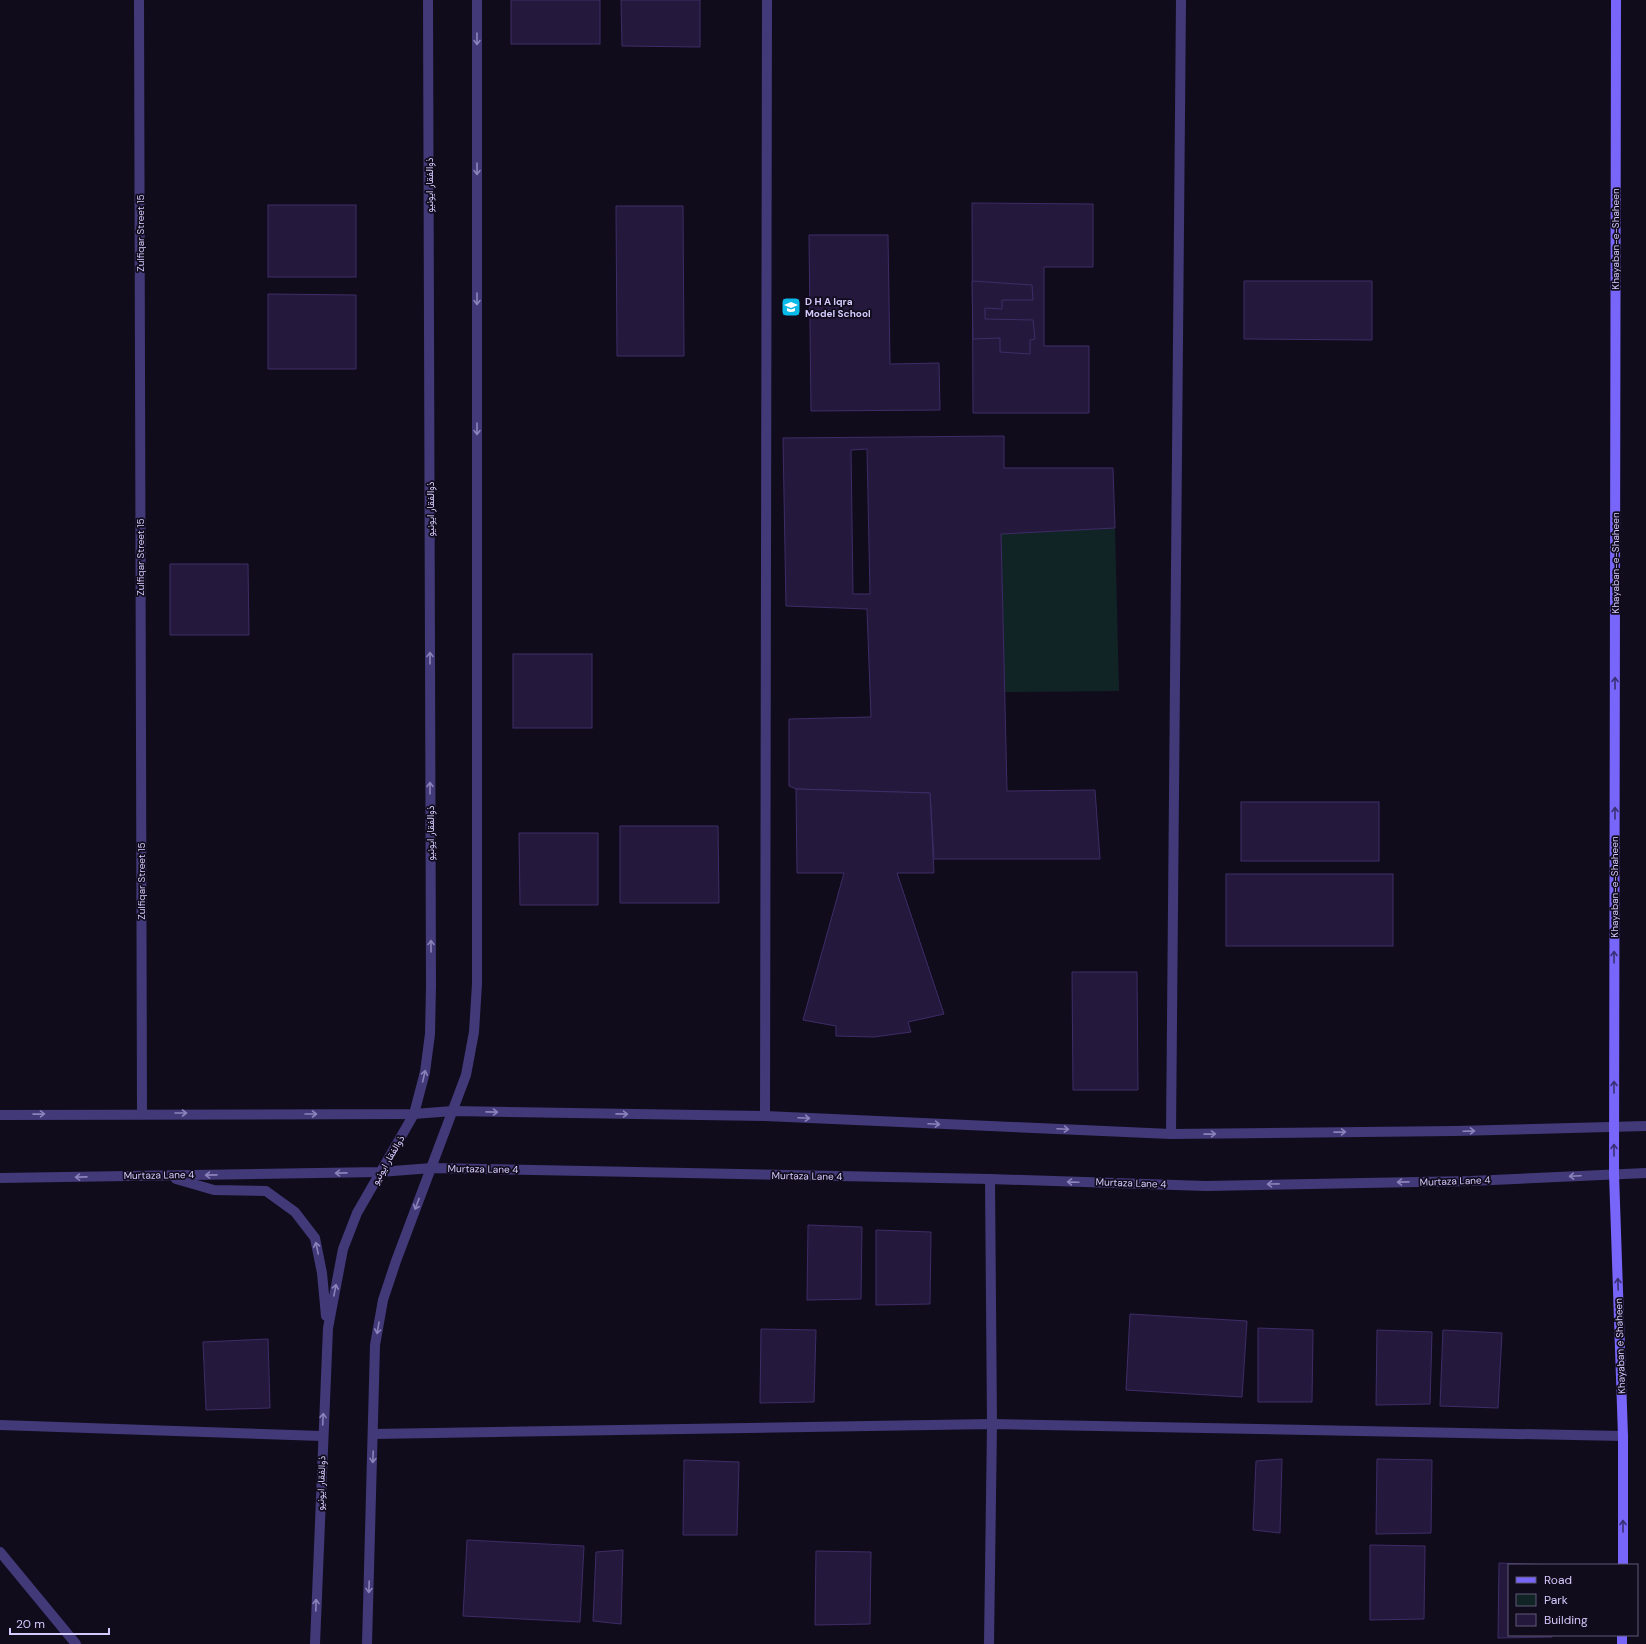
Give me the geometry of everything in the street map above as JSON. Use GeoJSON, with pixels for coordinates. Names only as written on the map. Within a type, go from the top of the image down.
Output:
{"type":"FeatureCollection","features":[{"type":"Feature","properties":{"kind":"main road","name":"Khayaban-e-Shaheen"},"geometry":{"type":"LineString","coordinates":[[1614,1126],[1616,0]]}},
{"type":"Feature","properties":{"kind":"main road","name":"Khayaban e Shaheen"},"geometry":{"type":"LineString","coordinates":[[1614,1126],[1614,1174],[1623,1436],[1623,1564]]}},
{"type":"Feature","properties":{"kind":"street","name":"Zulfiqar Street 15"},"geometry":{"type":"LineString","coordinates":[[139,0],[142,1113]]}},
{"type":"Feature","properties":{"kind":"street","name":"ذوالفقار ایونیو"},"geometry":{"type":"LineString","coordinates":[[315,1644],[322,1436],[328,1328],[343,1249],[357,1213],[414,1114],[425,1072],[430,1034],[428,0]]}},
{"type":"Feature","properties":{"kind":"street"},"geometry":{"type":"LineString","coordinates":[[367,1644],[374,1434],[375,1345],[383,1300],[396,1261],[466,1075],[474,1032],[477,984],[477,0]]}},
{"type":"Feature","properties":{"kind":"street"},"geometry":{"type":"LineString","coordinates":[[765,1116],[767,0]]}},
{"type":"Feature","properties":{"kind":"street"},"geometry":{"type":"LineString","coordinates":[[1170,1134],[1181,0]]}},
{"type":"Feature","properties":{"kind":"street"},"geometry":{"type":"LineString","coordinates":[[0,1115],[142,1113],[414,1114],[453,1111],[765,1116],[1170,1134],[1455,1131],[1646,1126]]}},
{"type":"Feature","properties":{"kind":"street","name":"Murtaza Lane 4"},"geometry":{"type":"LineString","coordinates":[[0,1178],[380,1172],[432,1168],[990,1179],[1206,1186],[1471,1181],[1646,1173]]}},
{"type":"Feature","properties":{"kind":"street"},"geometry":{"type":"LineString","coordinates":[[164,1175],[214,1190],[266,1191],[296,1212],[315,1238],[322,1273],[328,1328]]}},
{"type":"Feature","properties":{"kind":"street"},"geometry":{"type":"LineString","coordinates":[[989,1644],[992,1424],[990,1179]]}},
{"type":"Feature","properties":{"kind":"street"},"geometry":{"type":"LineString","coordinates":[[374,1434],[992,1424],[1623,1436]]}},
{"type":"Feature","properties":{"kind":"street"},"geometry":{"type":"LineString","coordinates":[[0,1425],[322,1436]]}},
{"type":"Feature","properties":{"kind":"street"},"geometry":{"type":"LineString","coordinates":[[0,1552],[76,1644]]}},
{"type":"Feature","properties":{"kind":"green space"},"geometry":{"type":"Polygon","coordinates":[[[1115,528],[1119,691],[1004,692],[1001,534],[1115,528]]]}},
{"type":"Feature","properties":{"kind":"building"},"geometry":{"type":"Polygon","coordinates":[[[511,0],[600,0],[600,44],[511,44],[511,0]]]}},
{"type":"Feature","properties":{"kind":"building"},"geometry":{"type":"Polygon","coordinates":[[[621,0],[700,0],[700,47],[622,46],[621,0]]]}},
{"type":"Feature","properties":{"kind":"building"},"geometry":{"type":"Polygon","coordinates":[[[972,203],[1093,204],[1093,267],[1044,267],[1044,346],[1089,346],[1089,413],[973,413],[972,203]]]}},
{"type":"Feature","properties":{"kind":"building"},"geometry":{"type":"Polygon","coordinates":[[[268,205],[356,205],[356,277],[268,277],[268,205]]]}},
{"type":"Feature","properties":{"kind":"building"},"geometry":{"type":"Polygon","coordinates":[[[616,206],[683,206],[684,356],[617,356],[616,206]]]}},
{"type":"Feature","properties":{"kind":"building"},"geometry":{"type":"Polygon","coordinates":[[[809,235],[888,235],[890,364],[939,363],[940,410],[811,411],[809,235]]]}},
{"type":"Feature","properties":{"kind":"building"},"geometry":{"type":"Polygon","coordinates":[[[972,281],[1032,285],[1033,300],[1002,300],[1002,309],[985,308],[985,319],[1033,320],[1035,339],[1030,340],[1030,354],[1000,352],[1000,338],[973,339],[972,281]]]}},
{"type":"Feature","properties":{"kind":"building"},"geometry":{"type":"Polygon","coordinates":[[[1244,281],[1372,281],[1372,340],[1244,339],[1244,281]]]}},
{"type":"Feature","properties":{"kind":"building"},"geometry":{"type":"Polygon","coordinates":[[[268,294],[356,295],[356,369],[268,369],[268,294]]]}},
{"type":"Feature","properties":{"kind":"building"},"geometry":{"type":"Polygon","coordinates":[[[1004,436],[1004,468],[1113,468],[1115,528],[1001,534],[1007,791],[1095,790],[1100,859],[934,859],[930,793],[796,789],[789,786],[789,719],[871,717],[867,609],[786,606],[783,438],[1004,436]],[[867,449],[851,450],[853,594],[870,594],[867,449]]]}},
{"type":"Feature","properties":{"kind":"building"},"geometry":{"type":"Polygon","coordinates":[[[170,564],[248,564],[249,635],[170,635],[170,564]]]}},
{"type":"Feature","properties":{"kind":"building"},"geometry":{"type":"Polygon","coordinates":[[[513,654],[592,654],[592,728],[513,728],[513,654]]]}},
{"type":"Feature","properties":{"kind":"building"},"geometry":{"type":"Polygon","coordinates":[[[796,789],[930,793],[934,873],[897,873],[944,1014],[908,1022],[911,1032],[874,1037],[836,1036],[836,1026],[803,1020],[844,873],[797,873],[796,789]]]}},
{"type":"Feature","properties":{"kind":"building"},"geometry":{"type":"Polygon","coordinates":[[[1241,802],[1379,802],[1379,861],[1241,861],[1241,802]]]}},
{"type":"Feature","properties":{"kind":"building"},"geometry":{"type":"Polygon","coordinates":[[[620,826],[718,826],[719,903],[620,903],[620,826]]]}},
{"type":"Feature","properties":{"kind":"building"},"geometry":{"type":"Polygon","coordinates":[[[519,833],[598,833],[598,905],[520,905],[519,833]]]}},
{"type":"Feature","properties":{"kind":"building"},"geometry":{"type":"Polygon","coordinates":[[[1226,874],[1393,874],[1393,946],[1226,946],[1226,874]]]}},
{"type":"Feature","properties":{"kind":"building"},"geometry":{"type":"Polygon","coordinates":[[[1072,972],[1137,972],[1138,1090],[1073,1090],[1072,972]]]}},
{"type":"Feature","properties":{"kind":"building"},"geometry":{"type":"Polygon","coordinates":[[[808,1225],[862,1227],[861,1299],[807,1300],[808,1225]]]}},
{"type":"Feature","properties":{"kind":"building"},"geometry":{"type":"Polygon","coordinates":[[[876,1230],[931,1232],[930,1304],[876,1305],[876,1230]]]}},
{"type":"Feature","properties":{"kind":"building"},"geometry":{"type":"Polygon","coordinates":[[[1130,1314],[1247,1321],[1242,1397],[1126,1390],[1130,1314]]]}},
{"type":"Feature","properties":{"kind":"building"},"geometry":{"type":"Polygon","coordinates":[[[1258,1328],[1313,1330],[1312,1402],[1258,1402],[1258,1328]]]}},
{"type":"Feature","properties":{"kind":"building"},"geometry":{"type":"Polygon","coordinates":[[[761,1329],[816,1330],[814,1402],[760,1403],[761,1329]]]}},
{"type":"Feature","properties":{"kind":"building"},"geometry":{"type":"Polygon","coordinates":[[[1377,1330],[1432,1332],[1430,1404],[1376,1405],[1377,1330]]]}},
{"type":"Feature","properties":{"kind":"building"},"geometry":{"type":"Polygon","coordinates":[[[1443,1330],[1502,1333],[1498,1408],[1440,1406],[1443,1330]]]}},
{"type":"Feature","properties":{"kind":"building"},"geometry":{"type":"Polygon","coordinates":[[[268,1339],[270,1408],[206,1410],[203,1342],[268,1339]]]}},
{"type":"Feature","properties":{"kind":"building"},"geometry":{"type":"Polygon","coordinates":[[[1282,1459],[1280,1533],[1253,1530],[1256,1461],[1282,1459]]]}},
{"type":"Feature","properties":{"kind":"building"},"geometry":{"type":"Polygon","coordinates":[[[1377,1459],[1432,1460],[1431,1533],[1376,1534],[1377,1459]]]}},
{"type":"Feature","properties":{"kind":"building"},"geometry":{"type":"Polygon","coordinates":[[[684,1460],[739,1462],[737,1535],[683,1535],[684,1460]]]}},
{"type":"Feature","properties":{"kind":"building"},"geometry":{"type":"Polygon","coordinates":[[[467,1540],[584,1546],[580,1622],[463,1616],[467,1540]]]}},
{"type":"Feature","properties":{"kind":"building"},"geometry":{"type":"Polygon","coordinates":[[[1370,1545],[1425,1546],[1424,1619],[1370,1620],[1370,1545]]]}},
{"type":"Feature","properties":{"kind":"building"},"geometry":{"type":"Polygon","coordinates":[[[623,1550],[621,1624],[593,1621],[596,1552],[623,1550]]]}},
{"type":"Feature","properties":{"kind":"building"},"geometry":{"type":"Polygon","coordinates":[[[816,1551],[871,1552],[870,1624],[815,1625],[816,1551]]]}},
{"type":"Feature","properties":{"kind":"building"},"geometry":{"type":"Polygon","coordinates":[[[1499,1563],[1526,1564],[1508,1564],[1508,1636],[1552,1637],[1498,1638],[1499,1563]]]}},
{"type":"Feature","properties":{"kind":"place","name":"D H A Iqra Model School"},"geometry":{"type":"Point","coordinates":[791,307]}}]}
